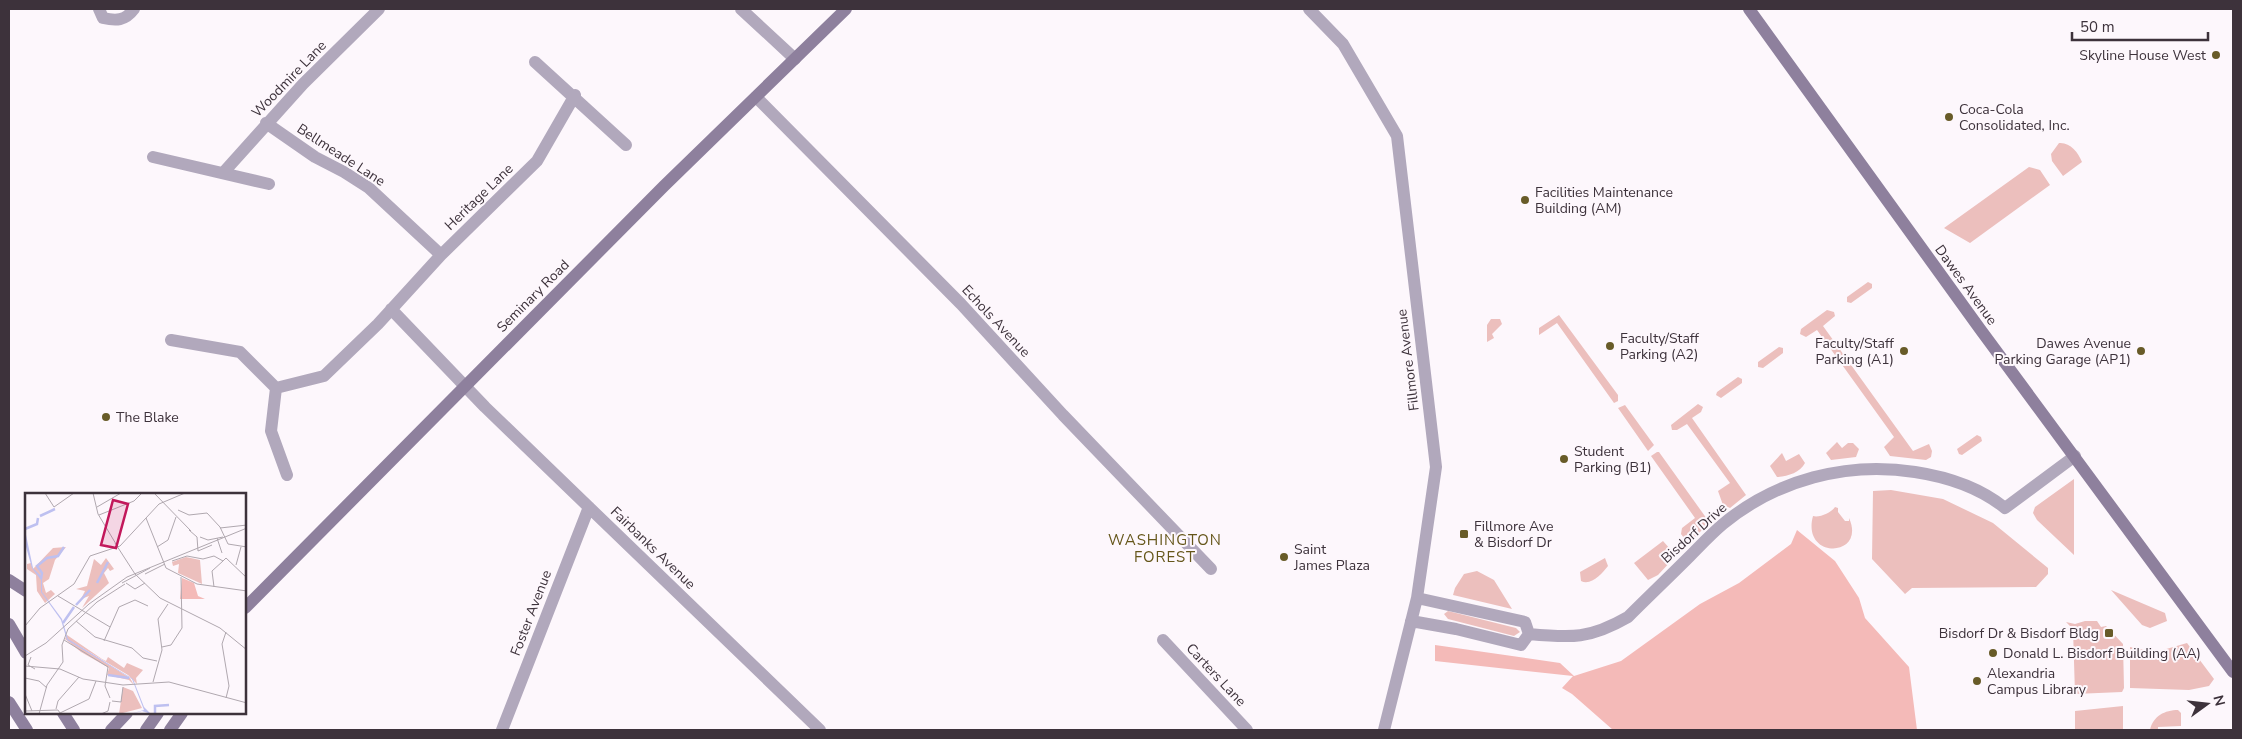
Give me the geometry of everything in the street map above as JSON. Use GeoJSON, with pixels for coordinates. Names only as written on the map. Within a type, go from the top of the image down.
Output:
{"type":"FeatureCollection","features":[{"type":"Feature","properties":{"kind":"main road","name":"Seminary Road"},"geometry":{"type":"LineString","coordinates":[[246,607],[664,186],[846,9]]}},
{"type":"Feature","properties":{"kind":"main road","name":"Dawes Avenue"},"geometry":{"type":"LineString","coordinates":[[1749,9],[1968,313],[2233,672]]}},
{"type":"Feature","properties":{"kind":"main road"},"geometry":{"type":"LineString","coordinates":[[9,580],[25,590]]}},
{"type":"Feature","properties":{"kind":"main road"},"geometry":{"type":"LineString","coordinates":[[9,624],[25,651]]}},
{"type":"Feature","properties":{"kind":"main road"},"geometry":{"type":"LineString","coordinates":[[9,702],[27,730]]}},
{"type":"Feature","properties":{"kind":"main road"},"geometry":{"type":"LineString","coordinates":[[64,714],[74,730]]}},
{"type":"Feature","properties":{"kind":"main road"},"geometry":{"type":"LineString","coordinates":[[111,730],[126,714]]}},
{"type":"Feature","properties":{"kind":"main road"},"geometry":{"type":"LineString","coordinates":[[146,730],[157,714]]}},
{"type":"Feature","properties":{"kind":"main road"},"geometry":{"type":"LineString","coordinates":[[170,730],[181,714]]}},
{"type":"Feature","properties":{"kind":"street"},"geometry":{"type":"LineString","coordinates":[[99,9],[103,18],[116,20],[128,16],[134,9]]}},
{"type":"Feature","properties":{"kind":"street","name":"Woodmire Lane"},"geometry":{"type":"LineString","coordinates":[[223,173],[266,124],[379,9]]}},
{"type":"Feature","properties":{"kind":"street"},"geometry":{"type":"LineString","coordinates":[[741,9],[795,59]]}},
{"type":"Feature","properties":{"kind":"street","name":"Fillmore Avenue"},"geometry":{"type":"LineString","coordinates":[[1310,9],[1343,44],[1397,136],[1436,468],[1417,598],[1384,730]]}},
{"type":"Feature","properties":{"kind":"street"},"geometry":{"type":"LineString","coordinates":[[536,62],[574,95],[626,145]]}},
{"type":"Feature","properties":{"kind":"street","name":"Heritage Lane"},"geometry":{"type":"LineString","coordinates":[[276,388],[324,376],[391,309],[441,255],[537,161],[574,95]]}},
{"type":"Feature","properties":{"kind":"street","name":"Echols Avenue"},"geometry":{"type":"LineString","coordinates":[[756,96],[961,304],[1063,415],[1211,569]]}},
{"type":"Feature","properties":{"kind":"street","name":"Bellmeade Lane"},"geometry":{"type":"LineString","coordinates":[[266,124],[315,157],[369,188],[441,255]]}},
{"type":"Feature","properties":{"kind":"street"},"geometry":{"type":"LineString","coordinates":[[153,157],[269,184]]}},
{"type":"Feature","properties":{"kind":"street"},"geometry":{"type":"LineString","coordinates":[[391,309],[466,386]]}},
{"type":"Feature","properties":{"kind":"street"},"geometry":{"type":"LineString","coordinates":[[170,340],[240,352],[276,388],[271,431],[287,475]]}},
{"type":"Feature","properties":{"kind":"street","name":"Fairbanks Avenue"},"geometry":{"type":"LineString","coordinates":[[466,386],[820,730]]}},
{"type":"Feature","properties":{"kind":"street","name":"Bisdorf Drive"},"geometry":{"type":"LineString","coordinates":[[1411,621],[1456,629],[1521,645],[1529,634],[1563,637],[1581,636],[1610,627],[1628,617],[1725,522],[1772,494],[1805,480],[1819,475],[1861,469],[1902,470],[1963,483],[1996,500],[2005,508],[2075,456]]}},
{"type":"Feature","properties":{"kind":"street","name":"Foster Avenue"},"geometry":{"type":"LineString","coordinates":[[502,730],[589,507]]}},
{"type":"Feature","properties":{"kind":"street"},"geometry":{"type":"LineString","coordinates":[[1417,598],[1525,622],[1529,634]]}},
{"type":"Feature","properties":{"kind":"street","name":"Carters Lane"},"geometry":{"type":"LineString","coordinates":[[1162,640],[1247,730]]}},
{"type":"Feature","properties":{"kind":"shaded area"},"geometry":{"type":"Polygon","coordinates":[[[2059,143],[2067,144],[2073,148],[2082,162],[2063,176],[2052,161],[2051,154],[2059,143]]]}},
{"type":"Feature","properties":{"kind":"shaded area"},"geometry":{"type":"Polygon","coordinates":[[[2029,167],[2040,170],[2050,185],[1970,243],[1944,228],[2029,167]]]}},
{"type":"Feature","properties":{"kind":"shaded area"},"geometry":{"type":"Polygon","coordinates":[[[1868,282],[1872,284],[1872,288],[1851,303],[1847,302],[1847,297],[1868,282]]]}},
{"type":"Feature","properties":{"kind":"shaded area"},"geometry":{"type":"Polygon","coordinates":[[[1827,310],[1834,312],[1835,316],[1823,326],[1913,451],[1929,444],[1932,451],[1931,457],[1926,460],[1890,456],[1884,447],[1894,437],[1817,330],[1806,337],[1800,334],[1801,329],[1827,310]]]}},
{"type":"Feature","properties":{"kind":"shaded area"},"geometry":{"type":"Polygon","coordinates":[[[1559,315],[1618,395],[1618,401],[1614,403],[1557,323],[1539,335],[1539,328],[1559,315]]]}},
{"type":"Feature","properties":{"kind":"shaded area"},"geometry":{"type":"Polygon","coordinates":[[[1491,319],[1500,319],[1502,324],[1492,334],[1494,338],[1487,342],[1487,325],[1491,319]]]}},
{"type":"Feature","properties":{"kind":"shaded area"},"geometry":{"type":"Polygon","coordinates":[[[1779,347],[1783,348],[1783,353],[1763,368],[1758,367],[1758,362],[1779,347]]]}},
{"type":"Feature","properties":{"kind":"shaded area"},"geometry":{"type":"Polygon","coordinates":[[[1738,377],[1742,379],[1742,383],[1721,398],[1716,395],[1717,392],[1738,377]]]}},
{"type":"Feature","properties":{"kind":"shaded area"},"geometry":{"type":"Polygon","coordinates":[[[1698,404],[1703,407],[1701,412],[1692,418],[1746,495],[1730,508],[1723,505],[1718,491],[1730,483],[1687,424],[1677,430],[1672,430],[1671,425],[1698,404]]]}},
{"type":"Feature","properties":{"kind":"shaded area"},"geometry":{"type":"Polygon","coordinates":[[[1625,405],[1654,445],[1648,451],[1618,408],[1625,405]]]}},
{"type":"Feature","properties":{"kind":"shaded area"},"geometry":{"type":"Polygon","coordinates":[[[1977,435],[1981,437],[1982,441],[1962,455],[1959,454],[1957,449],[1977,435]]]}},
{"type":"Feature","properties":{"kind":"shaded area"},"geometry":{"type":"Polygon","coordinates":[[[1837,442],[1842,448],[1848,443],[1853,443],[1859,449],[1856,457],[1831,460],[1826,453],[1837,442]]]}},
{"type":"Feature","properties":{"kind":"shaded area"},"geometry":{"type":"Polygon","coordinates":[[[1659,452],[1707,519],[1705,527],[1693,539],[1684,538],[1681,534],[1682,528],[1695,518],[1651,456],[1659,452]]]}},
{"type":"Feature","properties":{"kind":"shaded area"},"geometry":{"type":"Polygon","coordinates":[[[1782,453],[1786,461],[1799,454],[1805,463],[1793,473],[1777,477],[1770,466],[1782,453]]]}},
{"type":"Feature","properties":{"kind":"shaded area"},"geometry":{"type":"Polygon","coordinates":[[[2074,479],[2074,555],[2037,520],[2033,513],[2035,507],[2074,479]]]}},
{"type":"Feature","properties":{"kind":"shaded area"},"geometry":{"type":"Polygon","coordinates":[[[1891,490],[1943,499],[1993,523],[2048,568],[2048,574],[2036,587],[1912,588],[1905,594],[1872,559],[1873,491],[1891,490]]]}},
{"type":"Feature","properties":{"kind":"shaded area"},"geometry":{"type":"Polygon","coordinates":[[[1835,507],[1838,508],[1838,512],[1845,521],[1849,521],[1849,518],[1852,531],[1849,541],[1842,547],[1824,547],[1816,540],[1812,530],[1813,516],[1825,514],[1835,507]]]}},
{"type":"Feature","properties":{"kind":"shaded area"},"geometry":{"type":"Polygon","coordinates":[[[1797,530],[1835,561],[1859,598],[1865,618],[1909,667],[1917,730],[1613,730],[1572,694],[1562,688],[1573,676],[1435,661],[1435,645],[1560,663],[1574,676],[1621,661],[1700,604],[1739,583],[1791,544],[1797,530]]]}},
{"type":"Feature","properties":{"kind":"shaded area"},"geometry":{"type":"Polygon","coordinates":[[[1663,541],[1671,550],[1672,560],[1658,575],[1648,580],[1634,563],[1663,541]]]}},
{"type":"Feature","properties":{"kind":"shaded area"},"geometry":{"type":"Polygon","coordinates":[[[1605,558],[1608,566],[1599,576],[1589,582],[1581,581],[1580,572],[1605,558]]]}},
{"type":"Feature","properties":{"kind":"shaded area"},"geometry":{"type":"Polygon","coordinates":[[[1477,571],[1494,580],[1512,609],[1453,595],[1464,574],[1477,571]]]}},
{"type":"Feature","properties":{"kind":"shaded area"},"geometry":{"type":"Polygon","coordinates":[[[2111,590],[2165,613],[2167,621],[2150,628],[2142,625],[2111,590]]]}},
{"type":"Feature","properties":{"kind":"shaded area"},"geometry":{"type":"Polygon","coordinates":[[[1448,611],[1516,628],[1520,632],[1514,636],[1448,619],[1444,614],[1448,611]]]}},
{"type":"Feature","properties":{"kind":"shaded area"},"geometry":{"type":"Polygon","coordinates":[[[2085,621],[2097,621],[2101,627],[2106,626],[2123,644],[2124,688],[2122,692],[2075,694],[2073,629],[2066,622],[2075,624],[2085,621]]]}},
{"type":"Feature","properties":{"kind":"shaded area"},"geometry":{"type":"Polygon","coordinates":[[[2187,643],[2214,679],[2209,686],[2189,690],[2130,688],[2130,647],[2156,652],[2187,643]]]}},
{"type":"Feature","properties":{"kind":"shaded area"},"geometry":{"type":"Polygon","coordinates":[[[2123,706],[2123,730],[2075,730],[2075,711],[2123,706]]]}},
{"type":"Feature","properties":{"kind":"shaded area"},"geometry":{"type":"Polygon","coordinates":[[[2178,710],[2181,713],[2181,726],[2158,727],[2158,730],[2150,730],[2154,721],[2160,715],[2178,710]]]}},
{"type":"Feature","properties":{"kind":"place","name":"Skyline House West"},"geometry":{"type":"Point","coordinates":[2216,55]}},
{"type":"Feature","properties":{"kind":"place","name":"Coca-Cola Consolidated, Inc."},"geometry":{"type":"Point","coordinates":[1949,117]}},
{"type":"Feature","properties":{"kind":"place","name":"Facilities Maintenance Building (AM)"},"geometry":{"type":"Point","coordinates":[1525,200]}},
{"type":"Feature","properties":{"kind":"place","name":"Faculty/Staff Parking (A2)"},"geometry":{"type":"Point","coordinates":[1610,346]}},
{"type":"Feature","properties":{"kind":"place","name":"Faculty/Staff Parking (A1)"},"geometry":{"type":"Point","coordinates":[1904,351]}},
{"type":"Feature","properties":{"kind":"place","name":"Dawes Avenue Parking Garage (AP1)"},"geometry":{"type":"Point","coordinates":[2141,351]}},
{"type":"Feature","properties":{"kind":"place","name":"The Blake"},"geometry":{"type":"Point","coordinates":[106,417]}},
{"type":"Feature","properties":{"kind":"place","name":"Student Parking (B1)"},"geometry":{"type":"Point","coordinates":[1564,459]}},
{"type":"Feature","properties":{"kind":"place","name":"Fillmore Ave & Bisdorf Dr"},"geometry":{"type":"Point","coordinates":[1464,534]}},
{"type":"Feature","properties":{"kind":"place","name":"Saint James Plaza"},"geometry":{"type":"Point","coordinates":[1284,557]}},
{"type":"Feature","properties":{"kind":"place","name":"Bisdorf Dr & Bisdorf Bldg"},"geometry":{"type":"Point","coordinates":[2109,633]}},
{"type":"Feature","properties":{"kind":"place","name":"Donald L. Bisdorf Building (AA)"},"geometry":{"type":"Point","coordinates":[1993,653]}},
{"type":"Feature","properties":{"kind":"place","name":"Alexandria Campus Library"},"geometry":{"type":"Point","coordinates":[1977,681]}},
{"type":"Feature","properties":{"kind":"district","name":"WASHINGTON FOREST"},"geometry":{"type":"Point","coordinates":[1165,548]}}]}
